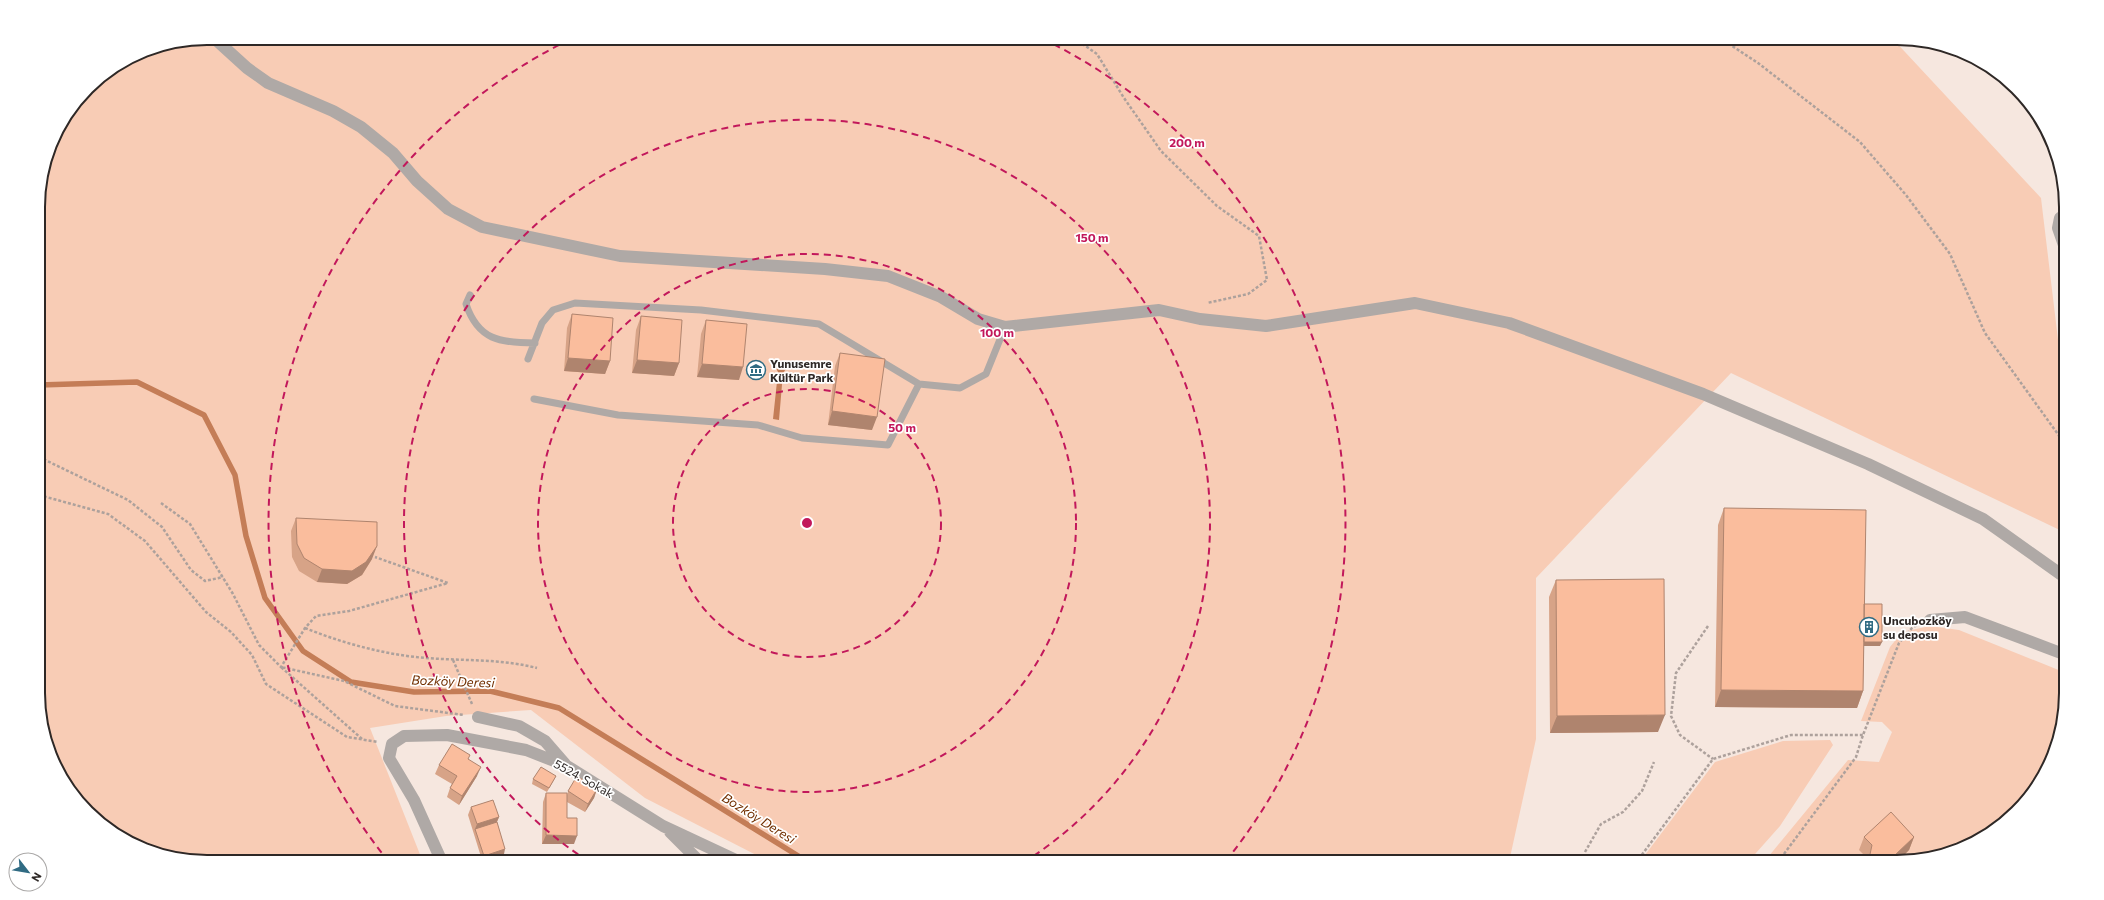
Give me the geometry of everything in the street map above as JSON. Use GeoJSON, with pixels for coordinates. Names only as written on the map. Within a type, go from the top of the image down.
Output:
{"type":"FeatureCollection","features":[{"type":"Feature","properties":{"kind":"street"},"geometry":{"type":"LineString","coordinates":[[222,45],[247,68],[268,83],[333,111],[361,127],[394,152],[417,181],[448,209],[482,227],[620,256],[817,268],[888,276],[942,296],[978,319],[1005,327],[1159,310],[1200,319],[1266,326],[1415,303],[1509,323],[1703,394],[1868,464],[1983,519],[2059,573]]}},
{"type":"Feature","properties":{"kind":"street"},"geometry":{"type":"LineString","coordinates":[[1930,620],[1965,617],[2059,652]]}},
{"type":"Feature","properties":{"kind":"street"},"geometry":{"type":"LineString","coordinates":[[475,711],[519,726],[545,741],[567,766]]}},
{"type":"Feature","properties":{"kind":"street","name":"5524. Sokak"},"geometry":{"type":"LineString","coordinates":[[392,744],[404,736],[447,736],[526,750],[567,766],[663,826],[725,855]]}},
{"type":"Feature","properties":{"kind":"street"},"geometry":{"type":"LineString","coordinates":[[392,744],[389,758],[414,800],[439,855]]}},
{"type":"Feature","properties":{"kind":"street"},"geometry":{"type":"LineString","coordinates":[[663,826],[693,855]]}},
{"type":"Feature","properties":{"kind":"lane"},"geometry":{"type":"LineString","coordinates":[[470,295],[466,304],[471,319],[482,332],[508,343],[535,343]]}},
{"type":"Feature","properties":{"kind":"lane"},"geometry":{"type":"LineString","coordinates":[[528,358],[542,323],[553,310],[575,303],[702,310],[819,324],[920,384],[960,388],[986,374],[1005,327]]}},
{"type":"Feature","properties":{"kind":"lane"},"geometry":{"type":"LineString","coordinates":[[534,399],[618,415],[758,425],[802,438],[888,445],[920,384]]}},
{"type":"Feature","properties":{"kind":"path"},"geometry":{"type":"LineString","coordinates":[[1084,45],[1096,54],[1124,98],[1161,151],[1217,206],[1259,236],[1267,280],[1248,294],[1203,304]]}},
{"type":"Feature","properties":{"kind":"path"},"geometry":{"type":"LineString","coordinates":[[1731,45],[1758,63],[1860,142],[1901,190],[1950,254],[1985,333],[2059,436]]}},
{"type":"Feature","properties":{"kind":"path"},"geometry":{"type":"LineString","coordinates":[[45,460],[128,500],[162,527],[191,570],[205,581],[223,577]]}},
{"type":"Feature","properties":{"kind":"path"},"geometry":{"type":"LineString","coordinates":[[45,497],[108,514],[145,540],[206,612],[230,632],[252,655],[266,684],[347,737],[392,744]]}},
{"type":"Feature","properties":{"kind":"path"},"geometry":{"type":"LineString","coordinates":[[161,503],[190,524],[223,577],[259,645],[281,667],[362,739]]}},
{"type":"Feature","properties":{"kind":"path"},"geometry":{"type":"LineString","coordinates":[[281,667],[302,632],[316,616],[349,611],[448,583],[375,558]]}},
{"type":"Feature","properties":{"kind":"path"},"geometry":{"type":"LineString","coordinates":[[1783,855],[1856,757],[1862,735],[1899,643],[1912,628],[1930,620]]}},
{"type":"Feature","properties":{"kind":"path"},"geometry":{"type":"LineString","coordinates":[[1708,626],[1676,673],[1671,716],[1680,735],[1713,759]]}},
{"type":"Feature","properties":{"kind":"path"},"geometry":{"type":"LineString","coordinates":[[305,628],[337,641],[407,656],[453,660],[512,662],[537,668]]}},
{"type":"Feature","properties":{"kind":"path"},"geometry":{"type":"LineString","coordinates":[[281,667],[344,681],[395,706],[475,711],[453,660]]}},
{"type":"Feature","properties":{"kind":"path"},"geometry":{"type":"LineString","coordinates":[[1642,855],[1713,759],[1791,736],[1862,735]]}},
{"type":"Feature","properties":{"kind":"path"},"geometry":{"type":"LineString","coordinates":[[1585,855],[1585,852],[1601,824],[1623,812],[1642,791],[1654,762]]}},
{"type":"Feature","properties":{"kind":"shaded area"},"geometry":{"type":"Polygon","coordinates":[[[196,45],[1899,45],[2041,198],[2059,348],[2059,530],[1731,373],[1536,578],[1536,739],[1511,855],[756,855],[645,798],[531,710],[446,716],[370,728],[420,855],[196,855],[175,852],[145,843],[108,822],[92,808],[78,792],[57,755],[48,725],[45,704],[46,186],[57,145],[78,108],[92,92],[108,78],[145,57],[175,48],[196,45]]]}},
{"type":"Feature","properties":{"kind":"shaded area"},"geometry":{"type":"Polygon","coordinates":[[[782,362],[785,364],[786,369],[783,373],[779,420],[773,419],[778,372],[775,366],[777,363],[782,362]]]}},
{"type":"Feature","properties":{"kind":"shaded area"},"geometry":{"type":"Polygon","coordinates":[[[1930,626],[1959,630],[2059,670],[2059,704],[2056,725],[2047,755],[2032,783],[2012,808],[1996,822],[1959,843],[1929,852],[1908,855],[1770,855],[1848,760],[1879,762],[1892,732],[1882,722],[1861,721],[1890,647],[1902,632],[1930,626]]]}},
{"type":"Feature","properties":{"kind":"shaded area"},"geometry":{"type":"Polygon","coordinates":[[[1830,740],[1833,745],[1780,826],[1754,855],[1645,855],[1715,762],[1783,741],[1830,740]]]}},
{"type":"Feature","properties":{"kind":"building"},"geometry":{"type":"Polygon","coordinates":[[[572,314],[613,318],[610,361],[568,358],[572,314]]]}},
{"type":"Feature","properties":{"kind":"building"},"geometry":{"type":"Polygon","coordinates":[[[641,316],[682,320],[679,363],[637,360],[641,316]]]}},
{"type":"Feature","properties":{"kind":"building"},"geometry":{"type":"Polygon","coordinates":[[[706,320],[747,324],[743,367],[702,364],[706,320]]]}},
{"type":"Feature","properties":{"kind":"building"},"geometry":{"type":"Polygon","coordinates":[[[840,353],[885,359],[877,417],[832,411],[840,353]]]}},
{"type":"Feature","properties":{"kind":"building"},"geometry":{"type":"Polygon","coordinates":[[[1724,508],[1866,510],[1863,691],[1721,690],[1724,508]]]}},
{"type":"Feature","properties":{"kind":"building"},"geometry":{"type":"Polygon","coordinates":[[[296,518],[377,522],[377,546],[366,562],[352,571],[322,569],[304,558],[297,544],[296,518]]]}},
{"type":"Feature","properties":{"kind":"building"},"geometry":{"type":"Polygon","coordinates":[[[1664,579],[1665,715],[1557,716],[1556,580],[1664,579]]]}},
{"type":"Feature","properties":{"kind":"building","name":"Uncubozköy su deposu"},"geometry":{"type":"Polygon","coordinates":[[[1864,604],[1882,604],[1882,642],[1864,642],[1864,604]]]}},
{"type":"Feature","properties":{"kind":"building"},"geometry":{"type":"Polygon","coordinates":[[[452,744],[470,755],[468,759],[481,767],[462,796],[450,788],[457,776],[439,765],[452,744]]]}},
{"type":"Feature","properties":{"kind":"building"},"geometry":{"type":"Polygon","coordinates":[[[541,767],[556,776],[549,788],[533,779],[541,767]]]}},
{"type":"Feature","properties":{"kind":"building"},"geometry":{"type":"Polygon","coordinates":[[[577,776],[597,789],[588,804],[568,791],[577,776]]]}},
{"type":"Feature","properties":{"kind":"building"},"geometry":{"type":"Polygon","coordinates":[[[546,793],[567,793],[567,818],[577,818],[577,836],[546,835],[546,793]]]}},
{"type":"Feature","properties":{"kind":"building"},"geometry":{"type":"Polygon","coordinates":[[[493,800],[499,817],[477,824],[471,807],[493,800]]]}},
{"type":"Feature","properties":{"kind":"building"},"geometry":{"type":"Polygon","coordinates":[[[1891,812],[1914,837],[1895,855],[1870,855],[1872,845],[1864,837],[1891,812]]]}},
{"type":"Feature","properties":{"kind":"building"},"geometry":{"type":"Polygon","coordinates":[[[497,822],[505,849],[484,855],[475,829],[497,822]]]}},
{"type":"Feature","properties":{"kind":"waterway","name":"Bozköy Deresi"},"geometry":{"type":"LineString","coordinates":[[45,385],[137,382],[204,415],[235,475],[246,536],[265,598],[303,651],[351,682],[414,692],[490,691],[559,708],[797,855]]}},
{"type":"Feature","properties":{"kind":"place","name":"Yunusemre Kültür Park"},"geometry":{"type":"Point","coordinates":[756,370]}},
{"type":"Feature","properties":{"kind":"place","name":"Uncubozköy su deposu"},"geometry":{"type":"Point","coordinates":[1869,627]}}]}
